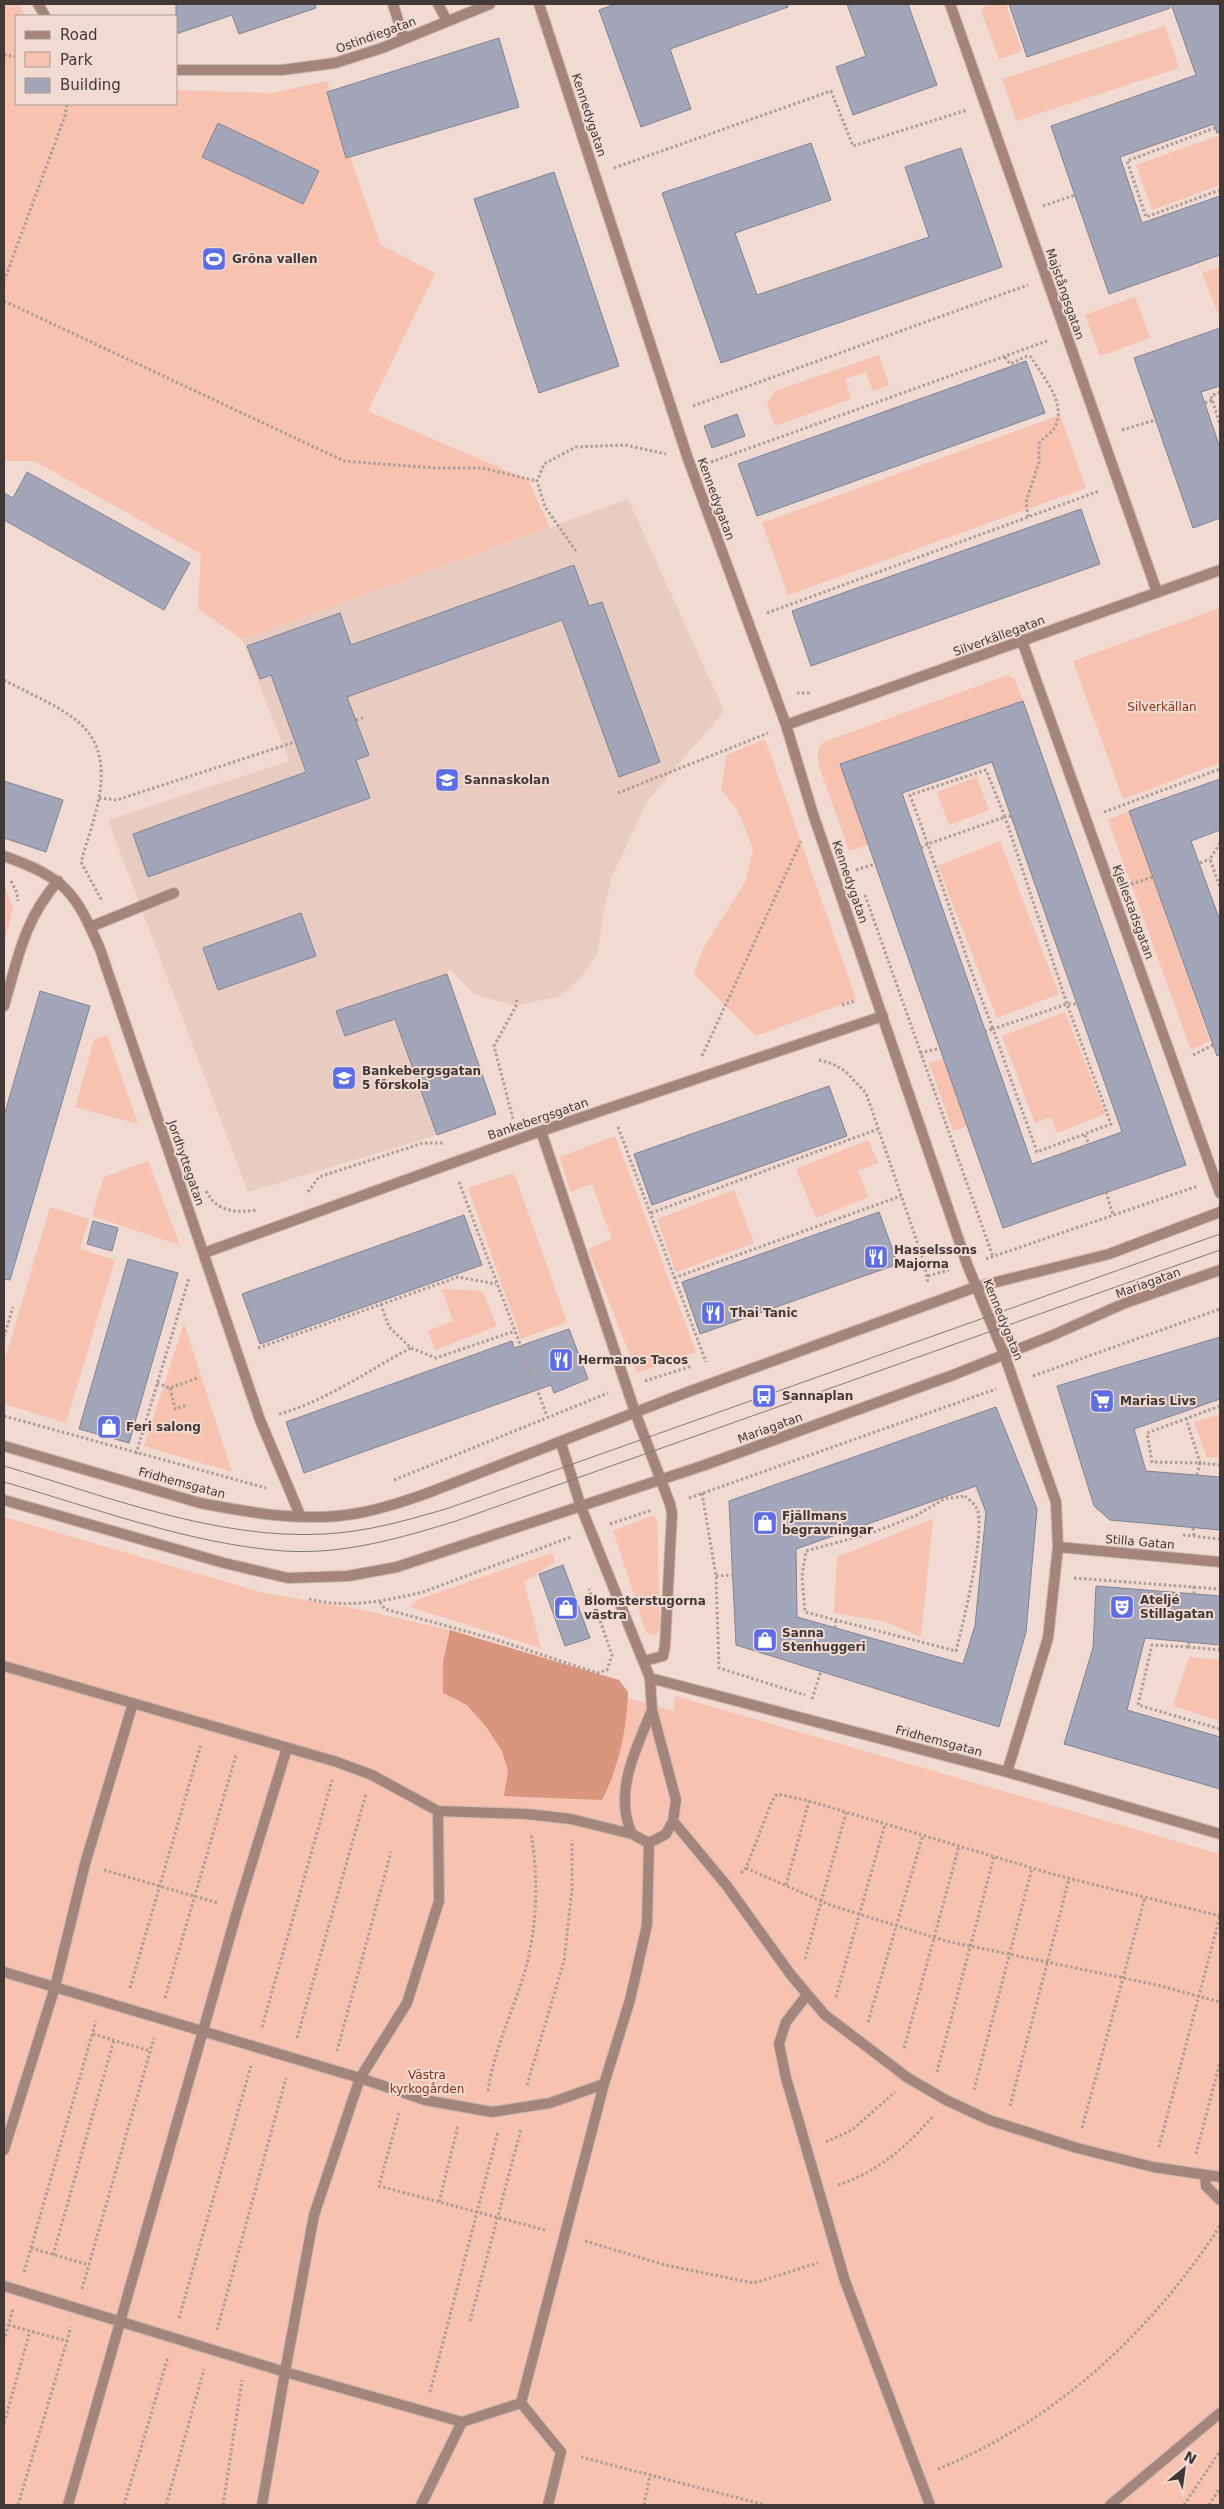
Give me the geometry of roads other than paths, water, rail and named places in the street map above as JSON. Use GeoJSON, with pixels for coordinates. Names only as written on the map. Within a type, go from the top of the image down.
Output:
{"type":"FeatureCollection","features":[{"type":"Feature","properties":{"kind":"street"},"geometry":{"type":"LineString","coordinates":[[38,4],[44,15]]}},
{"type":"Feature","properties":{"kind":"street"},"geometry":{"type":"LineString","coordinates":[[393,4],[404,39]]}},
{"type":"Feature","properties":{"kind":"street"},"geometry":{"type":"LineString","coordinates":[[438,4],[447,21]]}},
{"type":"Feature","properties":{"kind":"street","name":"Ostindiegatan"},"geometry":{"type":"LineString","coordinates":[[178,70],[282,70],[334,63],[404,39],[490,4]]}},
{"type":"Feature","properties":{"kind":"street","name":"Kennedygatan"},"geometry":{"type":"LineString","coordinates":[[539,4],[688,459],[786,725],[813,814],[967,1264],[1004,1354],[1056,1502],[1058,1547],[1048,1638],[1008,1772]]}},
{"type":"Feature","properties":{"kind":"street","name":"Majstångsgatan"},"geometry":{"type":"LineString","coordinates":[[950,4],[1157,592]]}},
{"type":"Feature","properties":{"kind":"street","name":"Silverkällegatan"},"geometry":{"type":"LineString","coordinates":[[786,725],[1220,570]]}},
{"type":"Feature","properties":{"kind":"street","name":"Kjellestadsgatan"},"geometry":{"type":"LineString","coordinates":[[1022,641],[1220,1193]]}},
{"type":"Feature","properties":{"kind":"street","name":"Jordhyttegatan"},"geometry":{"type":"LineString","coordinates":[[4,856],[34,867],[58,881],[76,898],[90,926],[100,949],[260,1420],[300,1515]]}},
{"type":"Feature","properties":{"kind":"street"},"geometry":{"type":"LineString","coordinates":[[4,1006],[27,928],[41,901],[58,881]]}},
{"type":"Feature","properties":{"kind":"street"},"geometry":{"type":"LineString","coordinates":[[90,926],[174,893]]}},
{"type":"Feature","properties":{"kind":"street","name":"Bankebergsgatan"},"geometry":{"type":"LineString","coordinates":[[204,1253],[541,1131],[882,1016]]}},
{"type":"Feature","properties":{"kind":"street"},"geometry":{"type":"LineString","coordinates":[[541,1131],[635,1412],[672,1513],[663,1656],[644,1660]]}},
{"type":"Feature","properties":{"kind":"street"},"geometry":{"type":"LineString","coordinates":[[649,1843],[666,1834],[673,1821],[676,1800],[652,1710],[650,1678],[582,1507],[560,1443],[635,1412],[976,1287],[1109,1254],[1220,1212]]}},
{"type":"Feature","properties":{"kind":"street","name":"Mariagatan"},"geometry":{"type":"LineString","coordinates":[[4,1500],[224,1563],[288,1578],[348,1576],[398,1567],[661,1481],[1004,1354],[1125,1303],[1220,1270]]}},
{"type":"Feature","properties":{"kind":"street","name":"Fridhemsgatan"},"geometry":{"type":"LineString","coordinates":[[4,1446],[200,1503],[258,1514],[326,1516],[358,1513],[391,1506],[560,1443]]}},
{"type":"Feature","properties":{"kind":"street","name":"Stilla Gatan"},"geometry":{"type":"LineString","coordinates":[[1058,1547],[1220,1562]]}},
{"type":"Feature","properties":{"kind":"street"},"geometry":{"type":"LineString","coordinates":[[4,1666],[337,1762],[372,1775],[438,1811],[527,1814],[571,1819],[632,1834],[649,1843]]}},
{"type":"Feature","properties":{"kind":"street","name":"Fridhemsgatan"},"geometry":{"type":"LineString","coordinates":[[650,1678],[1008,1772],[1220,1834]]}},
{"type":"Feature","properties":{"kind":"street"},"geometry":{"type":"LineString","coordinates":[[4,2150],[55,1987],[85,1864],[133,1703]]}},
{"type":"Feature","properties":{"kind":"street"},"geometry":{"type":"LineString","coordinates":[[632,1834],[625,1818],[623,1798],[632,1758],[652,1710]]}},
{"type":"Feature","properties":{"kind":"street"},"geometry":{"type":"LineString","coordinates":[[68,2505],[202,2032],[287,1748]]}},
{"type":"Feature","properties":{"kind":"street"},"geometry":{"type":"LineString","coordinates":[[262,2505],[314,2216],[360,2078],[407,2003],[439,1901],[438,1811]]}},
{"type":"Feature","properties":{"kind":"street"},"geometry":{"type":"LineString","coordinates":[[673,1821],[727,1886],[791,1975],[825,2015],[858,2042],[908,2078],[968,2111],[1077,2148],[1154,2167],[1220,2177]]}},
{"type":"Feature","properties":{"kind":"street"},"geometry":{"type":"LineString","coordinates":[[522,2403],[604,2084],[630,2000],[647,1925],[649,1843]]}},
{"type":"Feature","properties":{"kind":"street"},"geometry":{"type":"LineString","coordinates":[[4,1972],[360,2078],[425,2100],[486,2110],[504,2110],[550,2103],[604,2084]]}},
{"type":"Feature","properties":{"kind":"street"},"geometry":{"type":"LineString","coordinates":[[807,1995],[786,2022],[779,2044],[806,2148],[838,2257],[930,2505]]}},
{"type":"Feature","properties":{"kind":"street"},"geometry":{"type":"LineString","coordinates":[[1205,2176],[1206,2186],[1220,2200]]}},
{"type":"Feature","properties":{"kind":"street"},"geometry":{"type":"LineString","coordinates":[[4,2286],[285,2372],[462,2422],[522,2403]]}},
{"type":"Feature","properties":{"kind":"street"},"geometry":{"type":"LineString","coordinates":[[522,2403],[561,2452],[548,2505]]}},
{"type":"Feature","properties":{"kind":"street"},"geometry":{"type":"LineString","coordinates":[[1110,2505],[1220,2413]]}},
{"type":"Feature","properties":{"kind":"street"},"geometry":{"type":"LineString","coordinates":[[421,2505],[462,2422]]}},
{"type":"Feature","properties":{"kind":"tram line"},"geometry":{"type":"LineString","coordinates":[[4,1466],[162,1514],[243,1530],[284,1534],[324,1534],[372,1528],[449,1508],[1220,1234]]}},
{"type":"Feature","properties":{"kind":"tram line"},"geometry":{"type":"LineString","coordinates":[[4,1482],[142,1524],[213,1541],[248,1547],[306,1552],[372,1544],[456,1521],[1220,1250]]}},
{"type":"Feature","properties":{"kind":"place","name":"Gröna vallen"},"geometry":{"type":"Point","coordinates":[214,259]}},
{"type":"Feature","properties":{"kind":"place","name":"Sannaskolan"},"geometry":{"type":"Point","coordinates":[447,780]}},
{"type":"Feature","properties":{"kind":"place","name":"Bankebergsgatan 5 förskola"},"geometry":{"type":"Point","coordinates":[344,1078]}},
{"type":"Feature","properties":{"kind":"place","name":"Hasselssons Majorna"},"geometry":{"type":"Point","coordinates":[876,1257]}},
{"type":"Feature","properties":{"kind":"place","name":"Thai Tanic"},"geometry":{"type":"Point","coordinates":[713,1313]}},
{"type":"Feature","properties":{"kind":"place","name":"Hermanos Tacos"},"geometry":{"type":"Point","coordinates":[561,1360]}},
{"type":"Feature","properties":{"kind":"place","name":"Sannaplan"},"geometry":{"type":"Point","coordinates":[764,1396]}},
{"type":"Feature","properties":{"kind":"place","name":"Marias Livs"},"geometry":{"type":"Point","coordinates":[1102,1401]}},
{"type":"Feature","properties":{"kind":"place","name":"Feri salong"},"geometry":{"type":"Point","coordinates":[109,1427]}},
{"type":"Feature","properties":{"kind":"place","name":"Fjällmans begravningar"},"geometry":{"type":"Point","coordinates":[765,1523]}},
{"type":"Feature","properties":{"kind":"place","name":"Ateljé Stillagatan"},"geometry":{"type":"Point","coordinates":[1122,1607]}},
{"type":"Feature","properties":{"kind":"place","name":"Blomsterstugorna västra"},"geometry":{"type":"Point","coordinates":[566,1608]}},
{"type":"Feature","properties":{"kind":"place","name":"Sanna Stenhuggeri"},"geometry":{"type":"Point","coordinates":[765,1640]}},
{"type":"Feature","properties":{"kind":"park label","name":"Silverkällan"},"geometry":{"type":"Point","coordinates":[1162,707]}},
{"type":"Feature","properties":{"kind":"park label","name":"Västra kyrkogården"},"geometry":{"type":"Point","coordinates":[427,2082]}}]}
